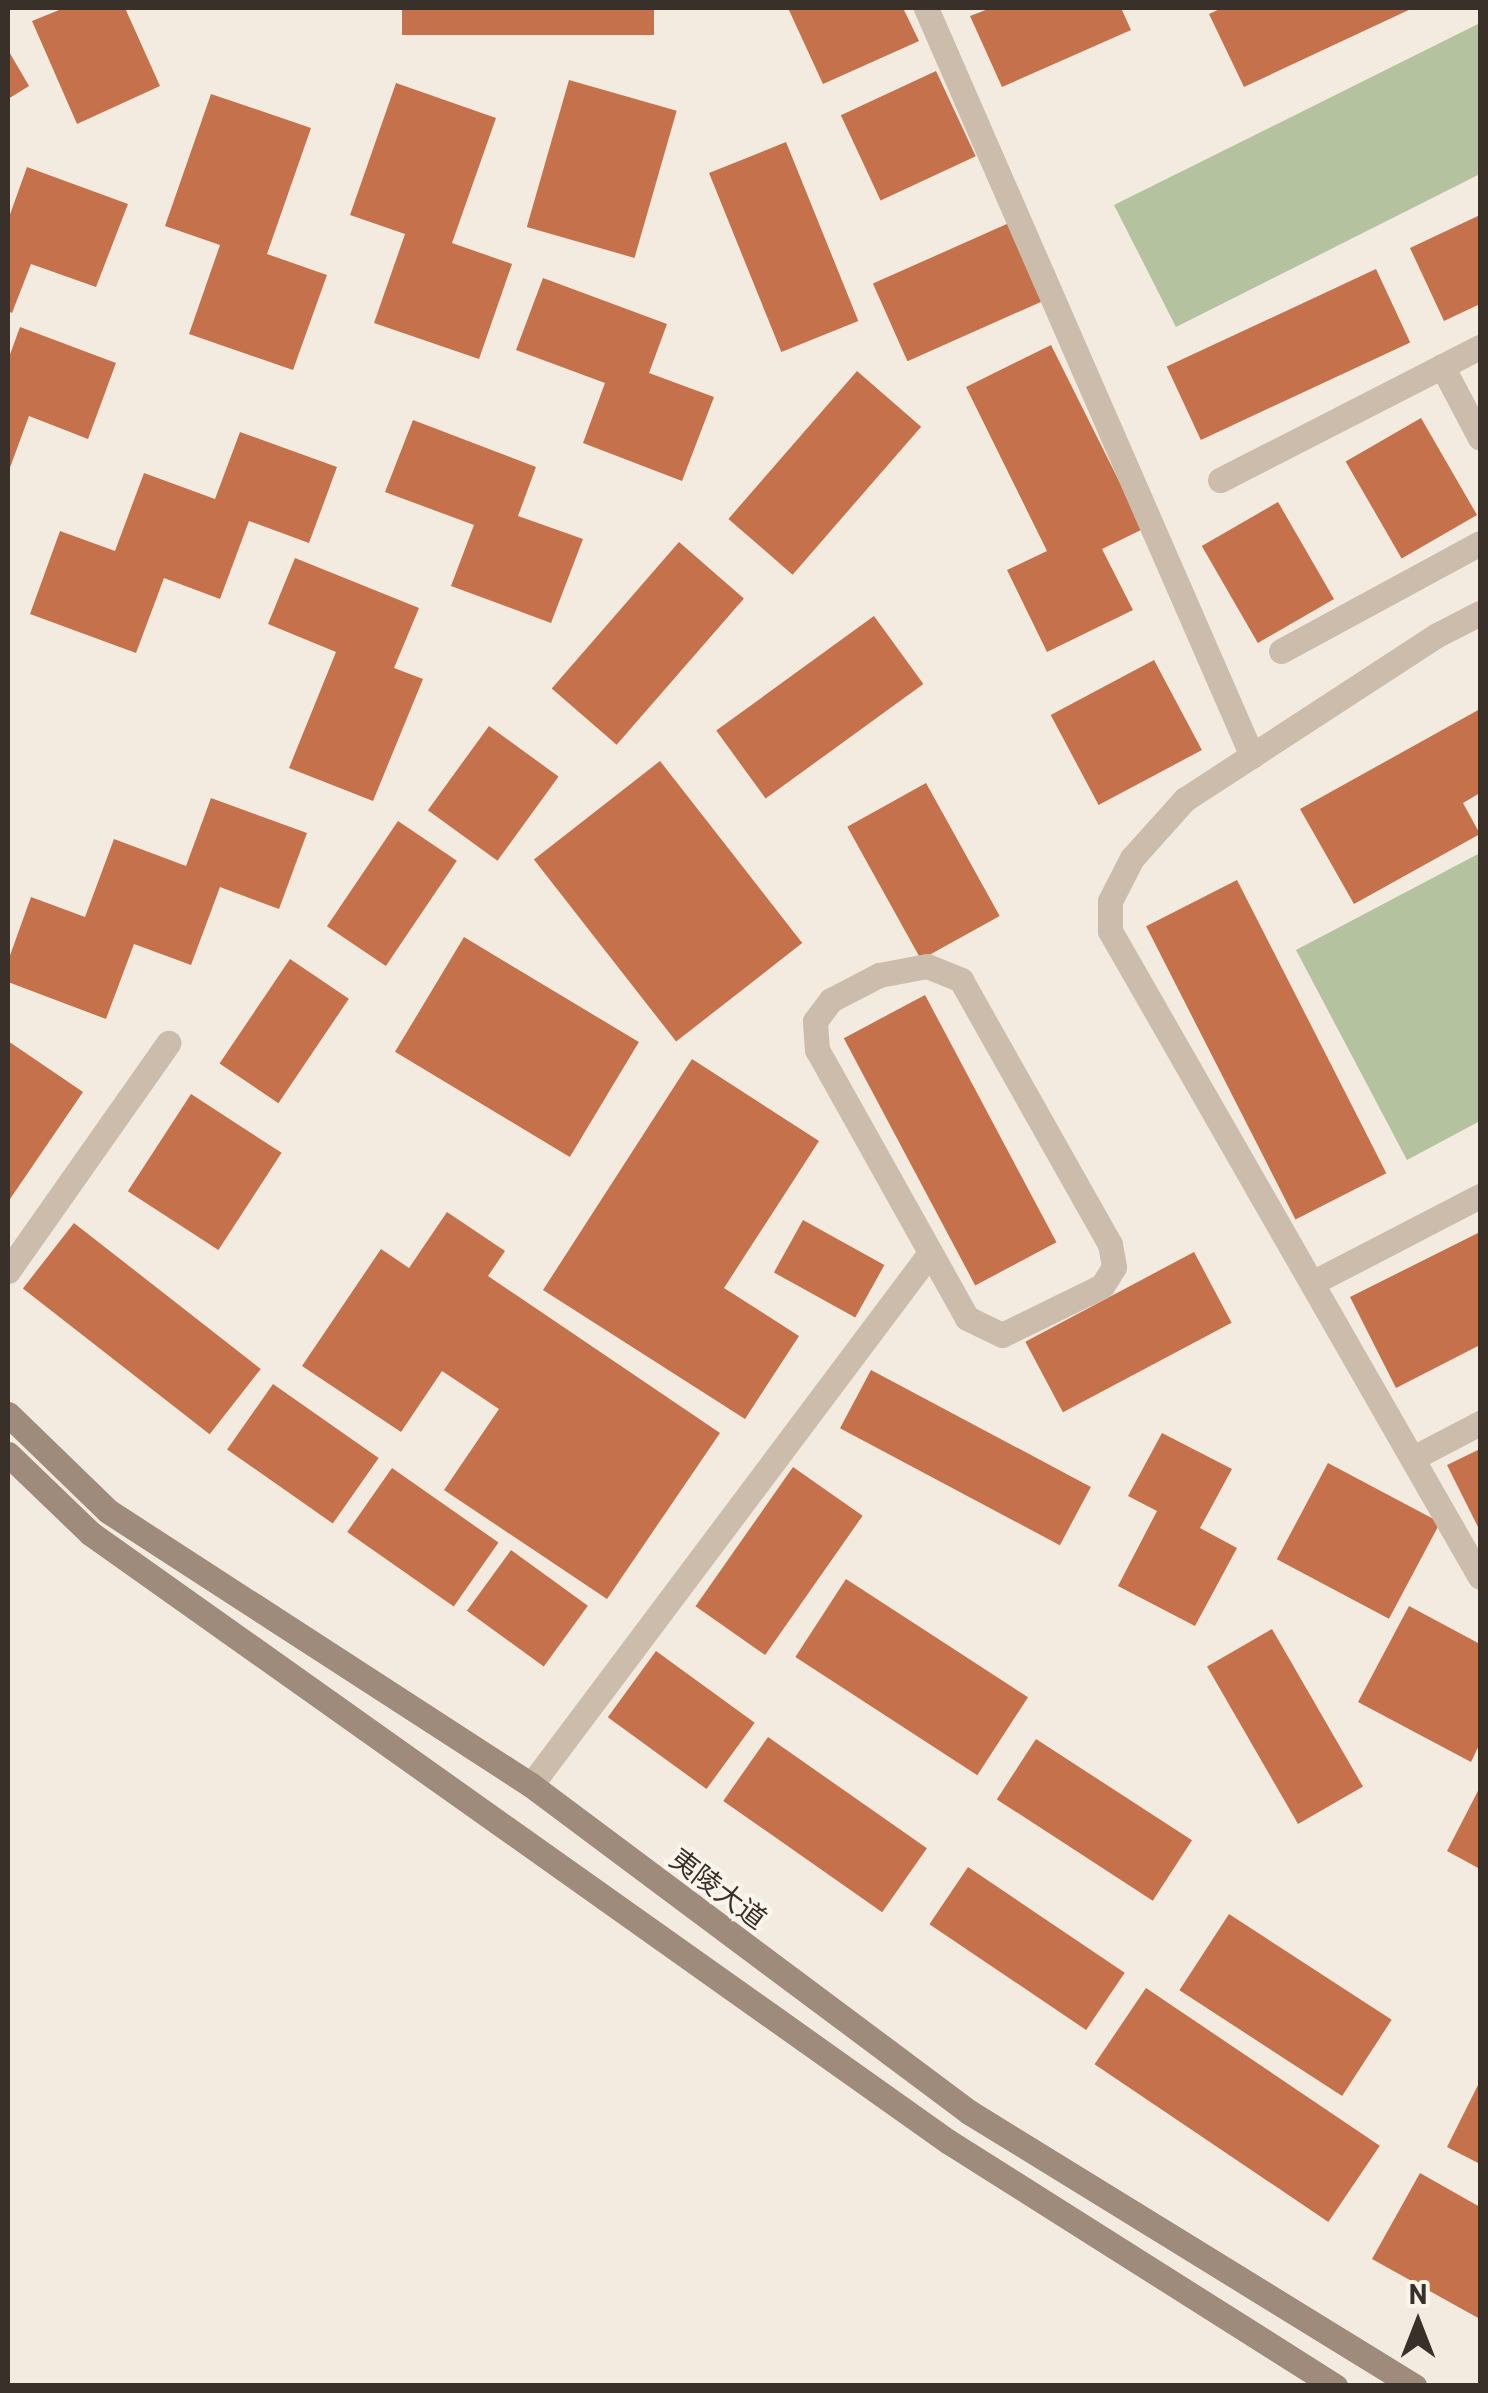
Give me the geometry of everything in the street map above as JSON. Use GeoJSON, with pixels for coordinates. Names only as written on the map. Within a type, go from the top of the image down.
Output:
{"type":"FeatureCollection","features":[{"type":"Feature","properties":{"kind":"main road","name":"夷陵大道"},"geometry":{"type":"LineString","coordinates":[[8,1414],[108,1511],[530,1786],[968,2112],[1414,2386]]}},
{"type":"Feature","properties":{"kind":"main road"},"geometry":{"type":"LineString","coordinates":[[8,1454],[90,1534],[949,2142],[1336,2386]]}},
{"type":"Feature","properties":{"kind":"street"},"geometry":{"type":"LineString","coordinates":[[926,8],[1252,756]]}},
{"type":"Feature","properties":{"kind":"street"},"geometry":{"type":"LineString","coordinates":[[1220,480],[1480,347]]}},
{"type":"Feature","properties":{"kind":"street"},"geometry":{"type":"LineString","coordinates":[[1442,366],[1480,438]]}},
{"type":"Feature","properties":{"kind":"street"},"geometry":{"type":"LineString","coordinates":[[1281,651],[1480,543]]}},
{"type":"Feature","properties":{"kind":"street"},"geometry":{"type":"LineString","coordinates":[[1480,613],[1437,635],[1185,799],[1132,858],[1110,900],[1110,931],[1480,1577]]}},
{"type":"Feature","properties":{"kind":"street"},"geometry":{"type":"LineString","coordinates":[[927,966],[961,980],[1110,1244],[1114,1267],[1102,1286],[1002,1334],[967,1318],[930,1253],[817,1050],[815,1021],[831,1000],[879,975],[927,966]]}},
{"type":"Feature","properties":{"kind":"street"},"geometry":{"type":"LineString","coordinates":[[8,1271],[168,1043]]}},
{"type":"Feature","properties":{"kind":"street"},"geometry":{"type":"LineString","coordinates":[[1312,1283],[1480,1196]]}},
{"type":"Feature","properties":{"kind":"street"},"geometry":{"type":"LineString","coordinates":[[530,1786],[930,1253]]}},
{"type":"Feature","properties":{"kind":"street"},"geometry":{"type":"LineString","coordinates":[[1413,1458],[1480,1424]]}},
{"type":"Feature","properties":{"kind":"green space"},"geometry":{"type":"Polygon","coordinates":[[[1480,23],[1480,174],[1176,327],[1114,205],[1480,23]]]}},
{"type":"Feature","properties":{"kind":"green space"},"geometry":{"type":"Polygon","coordinates":[[[1480,853],[1480,1121],[1407,1160],[1296,950],[1480,853]]]}},
{"type":"Feature","properties":{"kind":"building"},"geometry":{"type":"Polygon","coordinates":[[[64,8],[125,8],[160,86],[77,124],[32,21],[64,8]]]}},
{"type":"Feature","properties":{"kind":"building"},"geometry":{"type":"Polygon","coordinates":[[[402,8],[654,8],[654,35],[402,35],[402,8]]]}},
{"type":"Feature","properties":{"kind":"building"},"geometry":{"type":"Polygon","coordinates":[[[788,8],[903,8],[919,41],[823,84],[788,8]]]}},
{"type":"Feature","properties":{"kind":"building"},"geometry":{"type":"Polygon","coordinates":[[[991,8],[1121,8],[1131,30],[1002,87],[970,16],[991,8]]]}},
{"type":"Feature","properties":{"kind":"building"},"geometry":{"type":"Polygon","coordinates":[[[1222,8],[1413,8],[1244,87],[1209,14],[1222,8]]]}},
{"type":"Feature","properties":{"kind":"building"},"geometry":{"type":"Polygon","coordinates":[[[8,50],[29,86],[8,99],[8,50]]]}},
{"type":"Feature","properties":{"kind":"building"},"geometry":{"type":"Polygon","coordinates":[[[936,71],[976,156],[881,201],[841,115],[936,71]]]}},
{"type":"Feature","properties":{"kind":"building"},"geometry":{"type":"Polygon","coordinates":[[[569,80],[677,111],[634,258],[527,227],[569,80]]]}},
{"type":"Feature","properties":{"kind":"building"},"geometry":{"type":"Polygon","coordinates":[[[396,83],[496,118],[452,243],[512,264],[479,359],[374,323],[405,234],[350,215],[396,83]]]}},
{"type":"Feature","properties":{"kind":"building"},"geometry":{"type":"Polygon","coordinates":[[[211,94],[311,128],[267,254],[327,275],[293,370],[189,334],[220,245],[165,226],[211,94]]]}},
{"type":"Feature","properties":{"kind":"building"},"geometry":{"type":"Polygon","coordinates":[[[786,142],[858,321],[781,352],[709,173],[786,142]]]}},
{"type":"Feature","properties":{"kind":"building"},"geometry":{"type":"Polygon","coordinates":[[[27,167],[128,204],[96,287],[31,264],[12,313],[8,311],[8,220],[27,167]]]}},
{"type":"Feature","properties":{"kind":"building"},"geometry":{"type":"Polygon","coordinates":[[[1480,215],[1480,304],[1444,321],[1410,248],[1480,215]]]}},
{"type":"Feature","properties":{"kind":"building"},"geometry":{"type":"Polygon","coordinates":[[[1009,223],[1044,301],[907,361],[873,284],[1009,223]]]}},
{"type":"Feature","properties":{"kind":"building"},"geometry":{"type":"Polygon","coordinates":[[[1376,269],[1410,342],[1201,440],[1167,367],[1376,269]]]}},
{"type":"Feature","properties":{"kind":"building"},"geometry":{"type":"Polygon","coordinates":[[[543,278],[667,324],[649,373],[714,397],[682,481],[583,443],[605,383],[516,350],[543,278]]]}},
{"type":"Feature","properties":{"kind":"building"},"geometry":{"type":"Polygon","coordinates":[[[20,327],[116,363],[88,439],[29,416],[8,473],[8,360],[20,327]]]}},
{"type":"Feature","properties":{"kind":"building"},"geometry":{"type":"Polygon","coordinates":[[[1051,345],[1143,529],[1102,549],[1133,610],[1047,652],[1007,570],[1047,551],[966,387],[1051,345]]]}},
{"type":"Feature","properties":{"kind":"building"},"geometry":{"type":"Polygon","coordinates":[[[857,371],[921,427],[793,575],[728,519],[857,371]]]}},
{"type":"Feature","properties":{"kind":"building"},"geometry":{"type":"Polygon","coordinates":[[[1421,418],[1477,515],[1402,558],[1346,462],[1421,418]]]}},
{"type":"Feature","properties":{"kind":"building"},"geometry":{"type":"Polygon","coordinates":[[[413,420],[536,467],[518,516],[583,539],[551,623],[451,586],[474,525],[385,492],[413,420]]]}},
{"type":"Feature","properties":{"kind":"building"},"geometry":{"type":"Polygon","coordinates":[[[240,432],[337,467],[309,543],[249,521],[220,599],[164,578],[136,653],[30,614],[60,531],[115,551],[144,473],[215,499],[240,432]]]}},
{"type":"Feature","properties":{"kind":"building"},"geometry":{"type":"Polygon","coordinates":[[[1278,502],[1334,599],[1258,643],[1202,546],[1278,502]]]}},
{"type":"Feature","properties":{"kind":"building"},"geometry":{"type":"Polygon","coordinates":[[[679,542],[744,598],[617,745],[552,688],[679,542]]]}},
{"type":"Feature","properties":{"kind":"building"},"geometry":{"type":"Polygon","coordinates":[[[295,558],[419,608],[394,668],[423,679],[373,801],[289,768],[336,652],[268,624],[295,558]]]}},
{"type":"Feature","properties":{"kind":"building"},"geometry":{"type":"Polygon","coordinates":[[[874,616],[923,684],[766,799],[716,731],[874,616]]]}},
{"type":"Feature","properties":{"kind":"building"},"geometry":{"type":"Polygon","coordinates":[[[1154,660],[1202,750],[1099,805],[1051,715],[1154,660]]]}},
{"type":"Feature","properties":{"kind":"building"},"geometry":{"type":"Polygon","coordinates":[[[1480,709],[1480,793],[1463,803],[1480,834],[1354,904],[1300,809],[1480,709]]]}},
{"type":"Feature","properties":{"kind":"building"},"geometry":{"type":"Polygon","coordinates":[[[489,726],[559,777],[497,861],[428,810],[489,726]]]}},
{"type":"Feature","properties":{"kind":"building"},"geometry":{"type":"Polygon","coordinates":[[[660,761],[802,943],[676,1042],[534,860],[660,761]]]}},
{"type":"Feature","properties":{"kind":"building"},"geometry":{"type":"Polygon","coordinates":[[[926,783],[1000,916],[921,960],[847,827],[926,783]]]}},
{"type":"Feature","properties":{"kind":"building"},"geometry":{"type":"Polygon","coordinates":[[[211,798],[307,833],[279,909],[220,887],[191,965],[134,944],[106,1019],[8,982],[8,961],[31,897],[85,917],[114,839],[186,866],[211,798]]]}},
{"type":"Feature","properties":{"kind":"building"},"geometry":{"type":"Polygon","coordinates":[[[398,821],[457,861],[386,966],[327,926],[398,821]]]}},
{"type":"Feature","properties":{"kind":"building"},"geometry":{"type":"Polygon","coordinates":[[[1237,880],[1386,1173],[1295,1219],[1146,926],[1237,880]]]}},
{"type":"Feature","properties":{"kind":"building"},"geometry":{"type":"Polygon","coordinates":[[[464,937],[639,1042],[570,1157],[395,1052],[464,937]]]}},
{"type":"Feature","properties":{"kind":"building"},"geometry":{"type":"Polygon","coordinates":[[[290,959],[349,999],[278,1103],[220,1063],[290,959]]]}},
{"type":"Feature","properties":{"kind":"building"},"geometry":{"type":"Polygon","coordinates":[[[925,995],[1056,1242],[975,1285],[844,1038],[925,995]]]}},
{"type":"Feature","properties":{"kind":"building"},"geometry":{"type":"Polygon","coordinates":[[[8,1041],[83,1092],[8,1202],[8,1041]]]}},
{"type":"Feature","properties":{"kind":"building"},"geometry":{"type":"Polygon","coordinates":[[[692,1059],[819,1141],[724,1288],[799,1336],[745,1419],[543,1290],[692,1059]]]}},
{"type":"Feature","properties":{"kind":"building"},"geometry":{"type":"Polygon","coordinates":[[[191,1094],[282,1153],[218,1250],[128,1191],[191,1094]]]}},
{"type":"Feature","properties":{"kind":"building"},"geometry":{"type":"Polygon","coordinates":[[[447,1212],[505,1251],[488,1276],[720,1433],[607,1599],[444,1490],[499,1409],[442,1371],[401,1432],[302,1366],[381,1249],[409,1268],[447,1212]]]}},
{"type":"Feature","properties":{"kind":"building"},"geometry":{"type":"Polygon","coordinates":[[[803,1220],[884,1265],[855,1318],[774,1272],[803,1220]]]}},
{"type":"Feature","properties":{"kind":"building"},"geometry":{"type":"Polygon","coordinates":[[[74,1223],[261,1369],[210,1434],[23,1288],[74,1223]]]}},
{"type":"Feature","properties":{"kind":"building"},"geometry":{"type":"Polygon","coordinates":[[[1480,1232],[1480,1345],[1396,1388],[1350,1297],[1480,1232]]]}},
{"type":"Feature","properties":{"kind":"building"},"geometry":{"type":"Polygon","coordinates":[[[1194,1252],[1232,1323],[1063,1412],[1025,1342],[1194,1252]]]}},
{"type":"Feature","properties":{"kind":"building"},"geometry":{"type":"Polygon","coordinates":[[[871,1370],[1091,1487],[1060,1545],[840,1428],[871,1370]]]}},
{"type":"Feature","properties":{"kind":"building"},"geometry":{"type":"Polygon","coordinates":[[[273,1384],[379,1458],[333,1524],[227,1450],[273,1384]]]}},
{"type":"Feature","properties":{"kind":"building"},"geometry":{"type":"Polygon","coordinates":[[[1162,1433],[1232,1469],[1200,1528],[1237,1548],[1195,1626],[1118,1586],[1157,1511],[1128,1496],[1162,1433]]]}},
{"type":"Feature","properties":{"kind":"building"},"geometry":{"type":"Polygon","coordinates":[[[1480,1449],[1480,1531],[1447,1465],[1480,1449]]]}},
{"type":"Feature","properties":{"kind":"building"},"geometry":{"type":"Polygon","coordinates":[[[1328,1463],[1440,1523],[1389,1619],[1277,1559],[1328,1463]]]}},
{"type":"Feature","properties":{"kind":"building"},"geometry":{"type":"Polygon","coordinates":[[[793,1467],[863,1516],[765,1655],[695,1606],[793,1467]]]}},
{"type":"Feature","properties":{"kind":"building"},"geometry":{"type":"Polygon","coordinates":[[[392,1468],[498,1543],[454,1606],[347,1532],[392,1468]]]}},
{"type":"Feature","properties":{"kind":"building"},"geometry":{"type":"Polygon","coordinates":[[[511,1550],[588,1606],[544,1667],[467,1611],[511,1550]]]}},
{"type":"Feature","properties":{"kind":"building"},"geometry":{"type":"Polygon","coordinates":[[[846,1579],[1028,1697],[977,1775],[795,1657],[846,1579]]]}},
{"type":"Feature","properties":{"kind":"building"},"geometry":{"type":"Polygon","coordinates":[[[1409,1606],[1480,1644],[1480,1743],[1471,1762],[1358,1702],[1409,1606]]]}},
{"type":"Feature","properties":{"kind":"building"},"geometry":{"type":"Polygon","coordinates":[[[1272,1629],[1363,1787],[1298,1824],[1207,1666],[1272,1629]]]}},
{"type":"Feature","properties":{"kind":"building"},"geometry":{"type":"Polygon","coordinates":[[[656,1651],[755,1723],[707,1789],[608,1717],[656,1651]]]}},
{"type":"Feature","properties":{"kind":"building"},"geometry":{"type":"Polygon","coordinates":[[[768,1737],[927,1848],[882,1912],[723,1801],[768,1737]]]}},
{"type":"Feature","properties":{"kind":"building"},"geometry":{"type":"Polygon","coordinates":[[[1036,1739],[1192,1840],[1153,1901],[997,1799],[1036,1739]]]}},
{"type":"Feature","properties":{"kind":"building"},"geometry":{"type":"Polygon","coordinates":[[[1480,1787],[1480,1869],[1447,1851],[1480,1787]]]}},
{"type":"Feature","properties":{"kind":"building"},"geometry":{"type":"Polygon","coordinates":[[[968,1867],[1125,1973],[1086,2030],[929,1924],[968,1867]]]}},
{"type":"Feature","properties":{"kind":"building"},"geometry":{"type":"Polygon","coordinates":[[[1229,1914],[1392,2020],[1342,2096],[1179,1990],[1229,1914]]]}},
{"type":"Feature","properties":{"kind":"building"},"geometry":{"type":"Polygon","coordinates":[[[1146,1988],[1380,2146],[1328,2222],[1095,2064],[1146,1988]]]}},
{"type":"Feature","properties":{"kind":"building"},"geometry":{"type":"Polygon","coordinates":[[[1480,2081],[1480,2164],[1447,2147],[1480,2081]]]}},
{"type":"Feature","properties":{"kind":"building"},"geometry":{"type":"Polygon","coordinates":[[[1420,2173],[1480,2207],[1480,2319],[1372,2259],[1420,2173]]]}}]}
